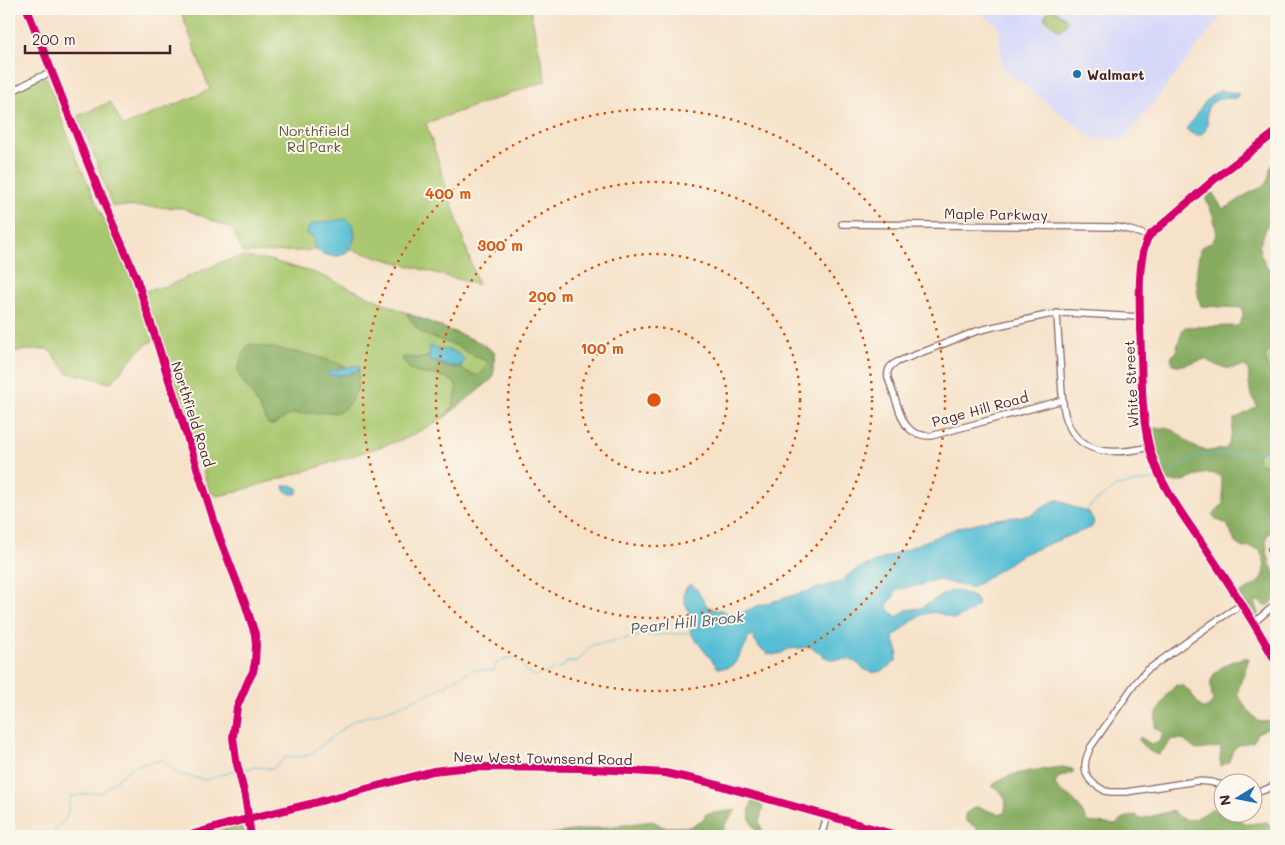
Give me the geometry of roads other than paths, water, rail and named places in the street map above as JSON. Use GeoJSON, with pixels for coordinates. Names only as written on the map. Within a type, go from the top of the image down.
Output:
{"type":"FeatureCollection","features":[{"type":"Feature","properties":{"kind":"street","name":"Northfield Road"},"geometry":{"type":"LineString","coordinates":[[28,9],[102,199],[136,277],[219,536],[245,602],[255,634],[256,645],[253,672],[237,707],[233,737],[251,836]]}},
{"type":"Feature","properties":{"kind":"street"},"geometry":{"type":"LineString","coordinates":[[9,93],[39,77],[53,73]]}},
{"type":"Feature","properties":{"kind":"street"},"geometry":{"type":"LineString","coordinates":[[1149,236],[1216,178],[1276,132]]}},
{"type":"Feature","properties":{"kind":"street","name":"Maple Parkway"},"geometry":{"type":"LineString","coordinates":[[842,224],[1104,227],[1126,229],[1149,236]]}},
{"type":"Feature","properties":{"kind":"street","name":"White Street"},"geometry":{"type":"LineString","coordinates":[[1149,236],[1142,255],[1140,271],[1140,317],[1145,420],[1150,447],[1158,472],[1173,500],[1242,604],[1276,662]]}},
{"type":"Feature","properties":{"kind":"street"},"geometry":{"type":"LineString","coordinates":[[1140,317],[1056,313],[1064,412],[1069,427],[1086,445],[1095,449],[1124,452],[1150,447]]}},
{"type":"Feature","properties":{"kind":"street","name":"Page Hill Road"},"geometry":{"type":"LineString","coordinates":[[1056,313],[977,331],[892,364],[888,370],[888,378],[902,420],[908,429],[923,435],[931,436],[1063,400]]}},
{"type":"Feature","properties":{"kind":"street"},"geometry":{"type":"LineString","coordinates":[[1271,549],[1276,556]]}},
{"type":"Feature","properties":{"kind":"street"},"geometry":{"type":"LineString","coordinates":[[1212,782],[1197,780],[1126,792],[1111,792],[1099,788],[1089,779],[1085,766],[1086,759],[1090,748],[1146,671],[1242,604]]}},
{"type":"Feature","properties":{"kind":"street"},"geometry":{"type":"LineString","coordinates":[[1257,620],[1276,604]]}},
{"type":"Feature","properties":{"kind":"street","name":"New West Townsend Road"},"geometry":{"type":"LineString","coordinates":[[187,836],[433,770],[470,767],[579,768],[665,773],[707,782],[900,836]]}},
{"type":"Feature","properties":{"kind":"street"},"geometry":{"type":"LineString","coordinates":[[1262,791],[1276,785]]}},
{"type":"Feature","properties":{"kind":"street"},"geometry":{"type":"LineString","coordinates":[[821,836],[827,816]]}},
{"type":"Feature","properties":{"kind":"water"},"geometry":{"type":"Polygon","coordinates":[[[1220,91],[1238,93],[1238,96],[1237,98],[1219,99],[1210,105],[1207,112],[1207,126],[1202,134],[1196,135],[1188,131],[1186,129],[1205,102],[1220,91]]]}},
{"type":"Feature","properties":{"kind":"water"},"geometry":{"type":"Polygon","coordinates":[[[345,219],[353,226],[355,236],[348,250],[341,255],[328,256],[317,250],[314,245],[313,236],[308,236],[307,234],[311,224],[345,219]]]}},
{"type":"Feature","properties":{"kind":"water"},"geometry":{"type":"Polygon","coordinates":[[[429,346],[458,354],[464,361],[462,365],[449,366],[429,360],[429,346]]]}},
{"type":"Feature","properties":{"kind":"water"},"geometry":{"type":"Polygon","coordinates":[[[356,365],[359,366],[359,369],[352,373],[341,375],[328,374],[332,371],[356,365]]]}},
{"type":"Feature","properties":{"kind":"water"},"geometry":{"type":"Polygon","coordinates":[[[291,485],[298,488],[296,494],[285,491],[284,486],[291,485]]]}},
{"type":"Feature","properties":{"kind":"water"},"geometry":{"type":"Polygon","coordinates":[[[1056,500],[1089,512],[1094,522],[1092,527],[1023,554],[973,587],[936,579],[896,591],[887,607],[897,617],[906,610],[921,608],[942,595],[955,590],[975,598],[977,606],[970,612],[955,619],[932,612],[914,620],[893,637],[898,652],[896,661],[881,671],[868,671],[851,660],[827,658],[811,647],[788,649],[773,655],[768,654],[759,647],[752,636],[748,638],[737,662],[727,668],[718,668],[691,634],[689,612],[684,597],[685,590],[690,584],[695,587],[707,606],[716,610],[722,610],[730,615],[737,615],[757,606],[843,581],[856,570],[957,528],[988,520],[1032,515],[1056,500]]]}},
{"type":"Feature","properties":{"kind":"waterway","name":"Pearl Hill Brook"},"geometry":{"type":"LineString","coordinates":[[1167,476],[1197,456],[1276,450]]}},
{"type":"Feature","properties":{"kind":"waterway","name":"Pearl Hill Brook"},"geometry":{"type":"LineString","coordinates":[[1087,510],[1117,486],[1156,479]]}},
{"type":"Feature","properties":{"kind":"waterway","name":"Pearl Hill Brook"},"geometry":{"type":"LineString","coordinates":[[244,769],[257,767],[272,769],[286,757],[307,756],[355,720],[385,711],[433,692],[474,669],[493,671],[498,661],[514,657],[527,672],[536,676],[563,667],[566,662],[577,662],[592,645],[639,636],[690,633]]}},
{"type":"Feature","properties":{"kind":"waterway","name":"Pearl Hill Brook"},"geometry":{"type":"LineString","coordinates":[[52,836],[57,827],[66,819],[71,796],[102,792],[133,766],[162,760],[178,774],[205,780],[234,771]]}},
{"type":"Feature","properties":{"kind":"place","name":"Walmart"},"geometry":{"type":"Point","coordinates":[1077,74]}},
{"type":"Feature","properties":{"kind":"park label","name":"Northfield Rd Park"},"geometry":{"type":"Point","coordinates":[314,138]}}]}
